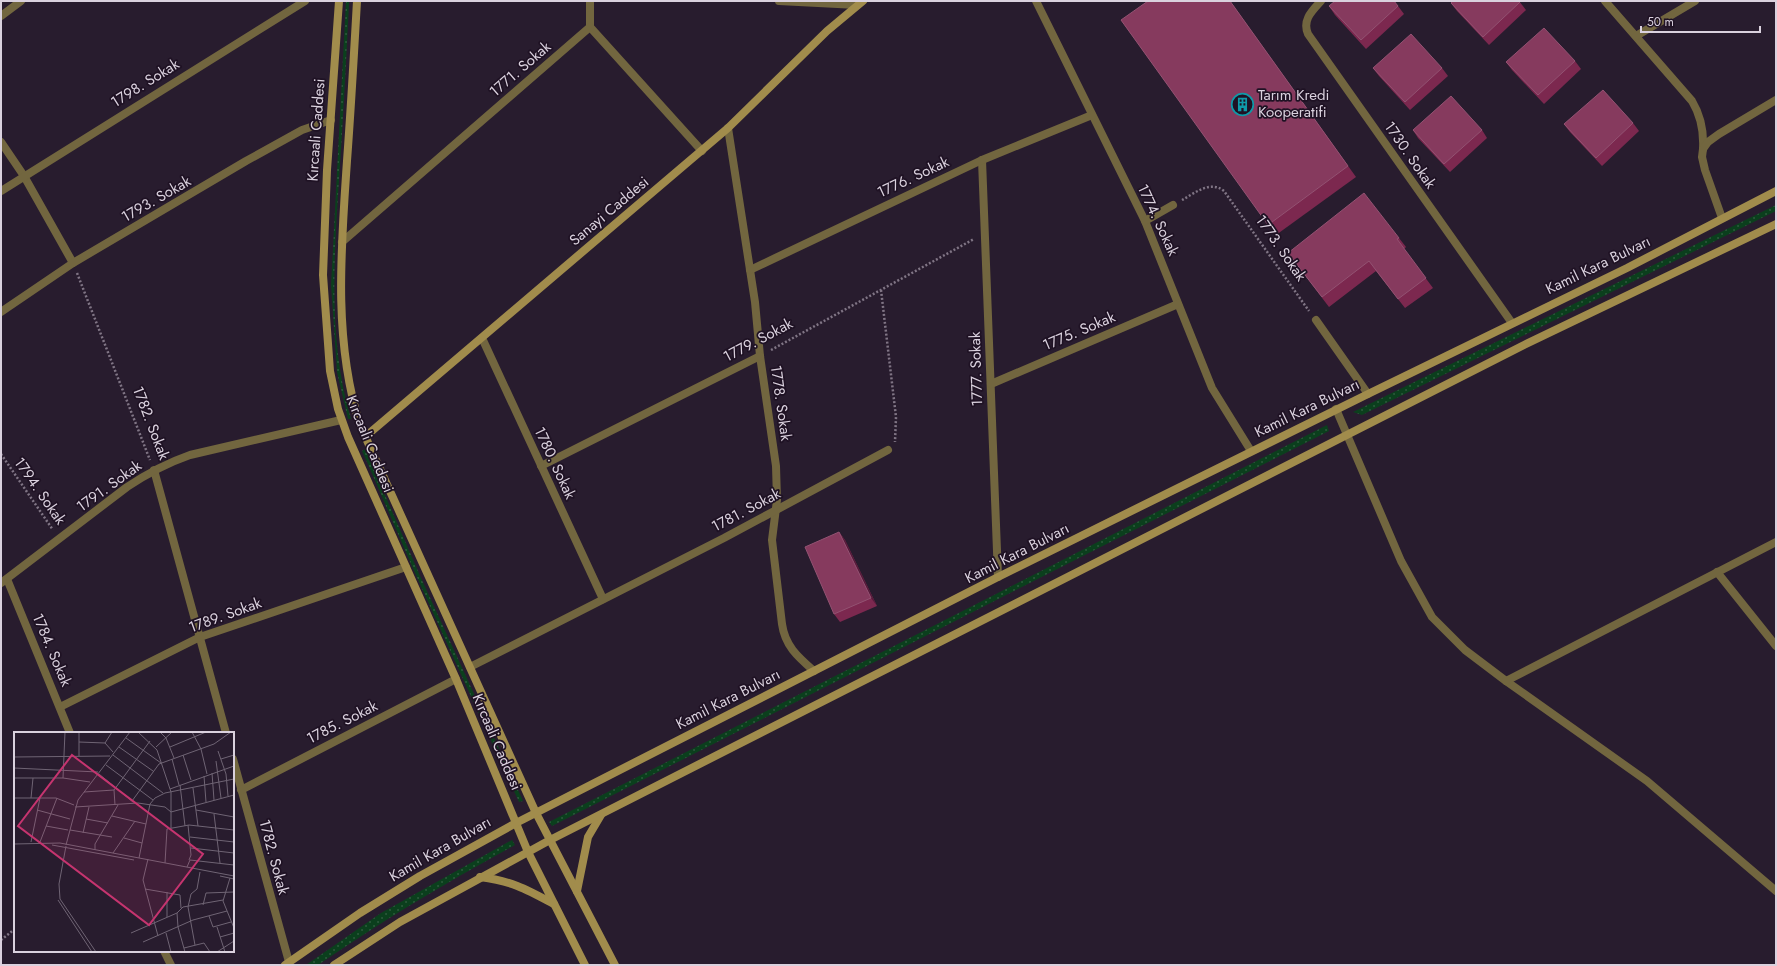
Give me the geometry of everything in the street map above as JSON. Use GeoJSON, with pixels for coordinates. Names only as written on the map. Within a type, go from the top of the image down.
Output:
{"type":"FeatureCollection","features":[{"type":"Feature","properties":{"kind":"main road","name":"Kırcaali Caddesi"},"geometry":{"type":"LineString","coordinates":[[339,1],[323,275],[330,371],[341,420],[456,679],[528,852],[585,965]]}},
{"type":"Feature","properties":{"kind":"main road","name":"Kırcaali Caddesi"},"geometry":{"type":"LineString","coordinates":[[357,1],[342,242],[342,314],[346,355],[355,411],[536,813],[615,965]]}},
{"type":"Feature","properties":{"kind":"main road","name":"Sanayi Caddesi"},"geometry":{"type":"LineString","coordinates":[[366,436],[702,151],[728,128],[828,31],[860,3]]}},
{"type":"Feature","properties":{"kind":"main road","name":"Kamil Kara Bulvarı"},"geometry":{"type":"LineString","coordinates":[[287,964],[360,913],[413,880],[516,823],[998,577],[1336,409],[1627,268],[1776,191]]}},
{"type":"Feature","properties":{"kind":"main road"},"geometry":{"type":"LineString","coordinates":[[334,965],[400,922],[550,840],[1524,345],[1776,224]]}},
{"type":"Feature","properties":{"kind":"main road"},"geometry":{"type":"LineString","coordinates":[[577,891],[588,837],[601,815]]}},
{"type":"Feature","properties":{"kind":"main road"},"geometry":{"type":"LineString","coordinates":[[480,877],[505,880],[529,890],[554,904]]}},
{"type":"Feature","properties":{"kind":"street"},"geometry":{"type":"LineString","coordinates":[[1,16],[21,1]]}},
{"type":"Feature","properties":{"kind":"street","name":"1798. Sokak"},"geometry":{"type":"LineString","coordinates":[[1,190],[305,1]]}},
{"type":"Feature","properties":{"kind":"street"},"geometry":{"type":"LineString","coordinates":[[590,1],[590,27],[702,151]]}},
{"type":"Feature","properties":{"kind":"street"},"geometry":{"type":"LineString","coordinates":[[778,1],[860,3]]}},
{"type":"Feature","properties":{"kind":"street","name":"1774. Sokak"},"geometry":{"type":"LineString","coordinates":[[1036,1],[1145,221],[1212,388],[1251,451]]}},
{"type":"Feature","properties":{"kind":"street","name":"1730. Sokak"},"geometry":{"type":"LineString","coordinates":[[1321,1],[1308,17],[1305,29],[1512,323]]}},
{"type":"Feature","properties":{"kind":"street"},"geometry":{"type":"LineString","coordinates":[[1605,1],[1692,100],[1699,112],[1702,123],[1702,157],[1722,218]]}},
{"type":"Feature","properties":{"kind":"street"},"geometry":{"type":"LineString","coordinates":[[1636,36],[1694,1]]}},
{"type":"Feature","properties":{"kind":"street","name":"1771. Sokak"},"geometry":{"type":"LineString","coordinates":[[342,242],[590,27]]}},
{"type":"Feature","properties":{"kind":"street"},"geometry":{"type":"LineString","coordinates":[[1703,149],[1708,142],[1719,134],[1776,100]]}},
{"type":"Feature","properties":{"kind":"street","name":"1776. Sokak"},"geometry":{"type":"LineString","coordinates":[[750,270],[982,160],[1092,115]]}},
{"type":"Feature","properties":{"kind":"street","name":"1793. Sokak"},"geometry":{"type":"LineString","coordinates":[[1,312],[73,263],[275,144],[302,130],[331,120]]}},
{"type":"Feature","properties":{"kind":"street","name":"1778. Sokak"},"geometry":{"type":"LineString","coordinates":[[728,128],[750,270],[776,474],[778,500],[775,510],[773,547],[784,634],[795,653],[814,671]]}},
{"type":"Feature","properties":{"kind":"street"},"geometry":{"type":"LineString","coordinates":[[1,142],[24,176],[73,263]]}},
{"type":"Feature","properties":{"kind":"street","name":"1777. Sokak"},"geometry":{"type":"LineString","coordinates":[[982,160],[998,577]]}},
{"type":"Feature","properties":{"kind":"street"},"geometry":{"type":"LineString","coordinates":[[1145,221],[1173,205]]}},
{"type":"Feature","properties":{"kind":"street","name":"1775. Sokak"},"geometry":{"type":"LineString","coordinates":[[991,384],[1178,304]]}},
{"type":"Feature","properties":{"kind":"street"},"geometry":{"type":"LineString","coordinates":[[1316,320],[1368,394]]}},
{"type":"Feature","properties":{"kind":"street","name":"1780. Sokak"},"geometry":{"type":"LineString","coordinates":[[482,338],[603,599]]}},
{"type":"Feature","properties":{"kind":"street","name":"1779. Sokak"},"geometry":{"type":"LineString","coordinates":[[541,466],[760,356]]}},
{"type":"Feature","properties":{"kind":"street"},"geometry":{"type":"LineString","coordinates":[[1336,409],[1346,436],[1402,561],[1432,618],[1465,650],[1506,681],[1647,781],[1776,891]]}},
{"type":"Feature","properties":{"kind":"street","name":"1791. Sokak"},"geometry":{"type":"LineString","coordinates":[[4,581],[128,487],[154,470],[168,463],[190,455],[341,420]]}},
{"type":"Feature","properties":{"kind":"street","name":"1781. Sokak"},"geometry":{"type":"LineString","coordinates":[[470,667],[888,450]]}},
{"type":"Feature","properties":{"kind":"street","name":"1782. Sokak"},"geometry":{"type":"LineString","coordinates":[[154,470],[226,732]]}},
{"type":"Feature","properties":{"kind":"street"},"geometry":{"type":"LineString","coordinates":[[1506,681],[1776,542]]}},
{"type":"Feature","properties":{"kind":"street","name":"1789. Sokak"},"geometry":{"type":"LineString","coordinates":[[60,707],[200,637],[406,567]]}},
{"type":"Feature","properties":{"kind":"street"},"geometry":{"type":"LineString","coordinates":[[1717,572],[1776,646]]}},
{"type":"Feature","properties":{"kind":"street","name":"1784. Sokak"},"geometry":{"type":"LineString","coordinates":[[4,581],[70,732]]}},
{"type":"Feature","properties":{"kind":"street","name":"1785. Sokak"},"geometry":{"type":"LineString","coordinates":[[241,790],[456,679]]}},
{"type":"Feature","properties":{"kind":"street","name":"1782. Sokak"},"geometry":{"type":"LineString","coordinates":[[234,763],[287,964]]}},
{"type":"Feature","properties":{"kind":"street"},"geometry":{"type":"LineString","coordinates":[[164,952],[171,965]]}},
{"type":"Feature","properties":{"kind":"path","name":"1773. Sokak"},"geometry":{"type":"LineString","coordinates":[[1173,205],[1202,188],[1218,186],[1224,191],[1316,320]]}},
{"type":"Feature","properties":{"kind":"path","name":"1779. Sokak"},"geometry":{"type":"LineString","coordinates":[[760,356],[985,233]]}},
{"type":"Feature","properties":{"kind":"path","name":"1782. Sokak"},"geometry":{"type":"LineString","coordinates":[[73,263],[154,470]]}},
{"type":"Feature","properties":{"kind":"path"},"geometry":{"type":"LineString","coordinates":[[881,290],[896,416],[895,443],[888,450]]}},
{"type":"Feature","properties":{"kind":"path","name":"1794. Sokak"},"geometry":{"type":"LineString","coordinates":[[1,454],[60,540]]}},
{"type":"Feature","properties":{"kind":"path"},"geometry":{"type":"LineString","coordinates":[[1,940],[14,930]]}},
{"type":"Feature","properties":{"kind":"green space"},"geometry":{"type":"Polygon","coordinates":[[[346,1],[349,1],[349,4],[334,300],[339,360],[351,419],[348,419],[337,372],[331,285],[346,1]]]}},
{"type":"Feature","properties":{"kind":"green space"},"geometry":{"type":"Polygon","coordinates":[[[1776,205],[1776,211],[1362,415],[1353,412],[1776,205]]]}},
{"type":"Feature","properties":{"kind":"green space"},"geometry":{"type":"Polygon","coordinates":[[[1327,425],[1329,431],[552,826],[549,822],[1327,425]]]}},
{"type":"Feature","properties":{"kind":"green space"},"geometry":{"type":"Polygon","coordinates":[[[365,449],[421,578],[523,801],[519,802],[415,573],[362,451],[365,449]]]}},
{"type":"Feature","properties":{"kind":"green space"},"geometry":{"type":"Polygon","coordinates":[[[512,840],[515,845],[415,902],[318,965],[306,965],[381,913],[512,840]]]}},
{"type":"Feature","properties":{"kind":"building","name":"Tarım Kredi Kooperatifi"},"geometry":{"type":"Polygon","coordinates":[[[1148,1],[1230,1],[1348,166],[1268,225],[1121,20],[1148,1]]]}},
{"type":"Feature","properties":{"kind":"building"},"geometry":{"type":"Polygon","coordinates":[[[1335,1],[1394,1],[1398,6],[1361,40],[1329,6],[1335,1]]]}},
{"type":"Feature","properties":{"kind":"building"},"geometry":{"type":"Polygon","coordinates":[[[1453,1],[1520,2],[1483,37],[1451,3],[1453,1]]]}},
{"type":"Feature","properties":{"kind":"building"},"geometry":{"type":"Polygon","coordinates":[[[1544,28],[1575,61],[1538,95],[1506,62],[1544,28]]]}},
{"type":"Feature","properties":{"kind":"building"},"geometry":{"type":"Polygon","coordinates":[[[1411,34],[1442,68],[1405,102],[1373,68],[1411,34]]]}},
{"type":"Feature","properties":{"kind":"building"},"geometry":{"type":"Polygon","coordinates":[[[1603,90],[1633,123],[1596,158],[1564,124],[1603,90]]]}},
{"type":"Feature","properties":{"kind":"building"},"geometry":{"type":"Polygon","coordinates":[[[1451,96],[1482,130],[1444,164],[1413,130],[1451,96]]]}},
{"type":"Feature","properties":{"kind":"building"},"geometry":{"type":"Polygon","coordinates":[[[1364,193],[1399,238],[1397,239],[1426,278],[1398,299],[1369,261],[1322,297],[1288,253],[1364,193]]]}},
{"type":"Feature","properties":{"kind":"building"},"geometry":{"type":"Polygon","coordinates":[[[839,532],[871,598],[834,614],[805,547],[839,532]]]}},
{"type":"Feature","properties":{"kind":"place","name":"Tarım Kredi Kooperatifi"},"geometry":{"type":"Point","coordinates":[1242,104]}}]}
